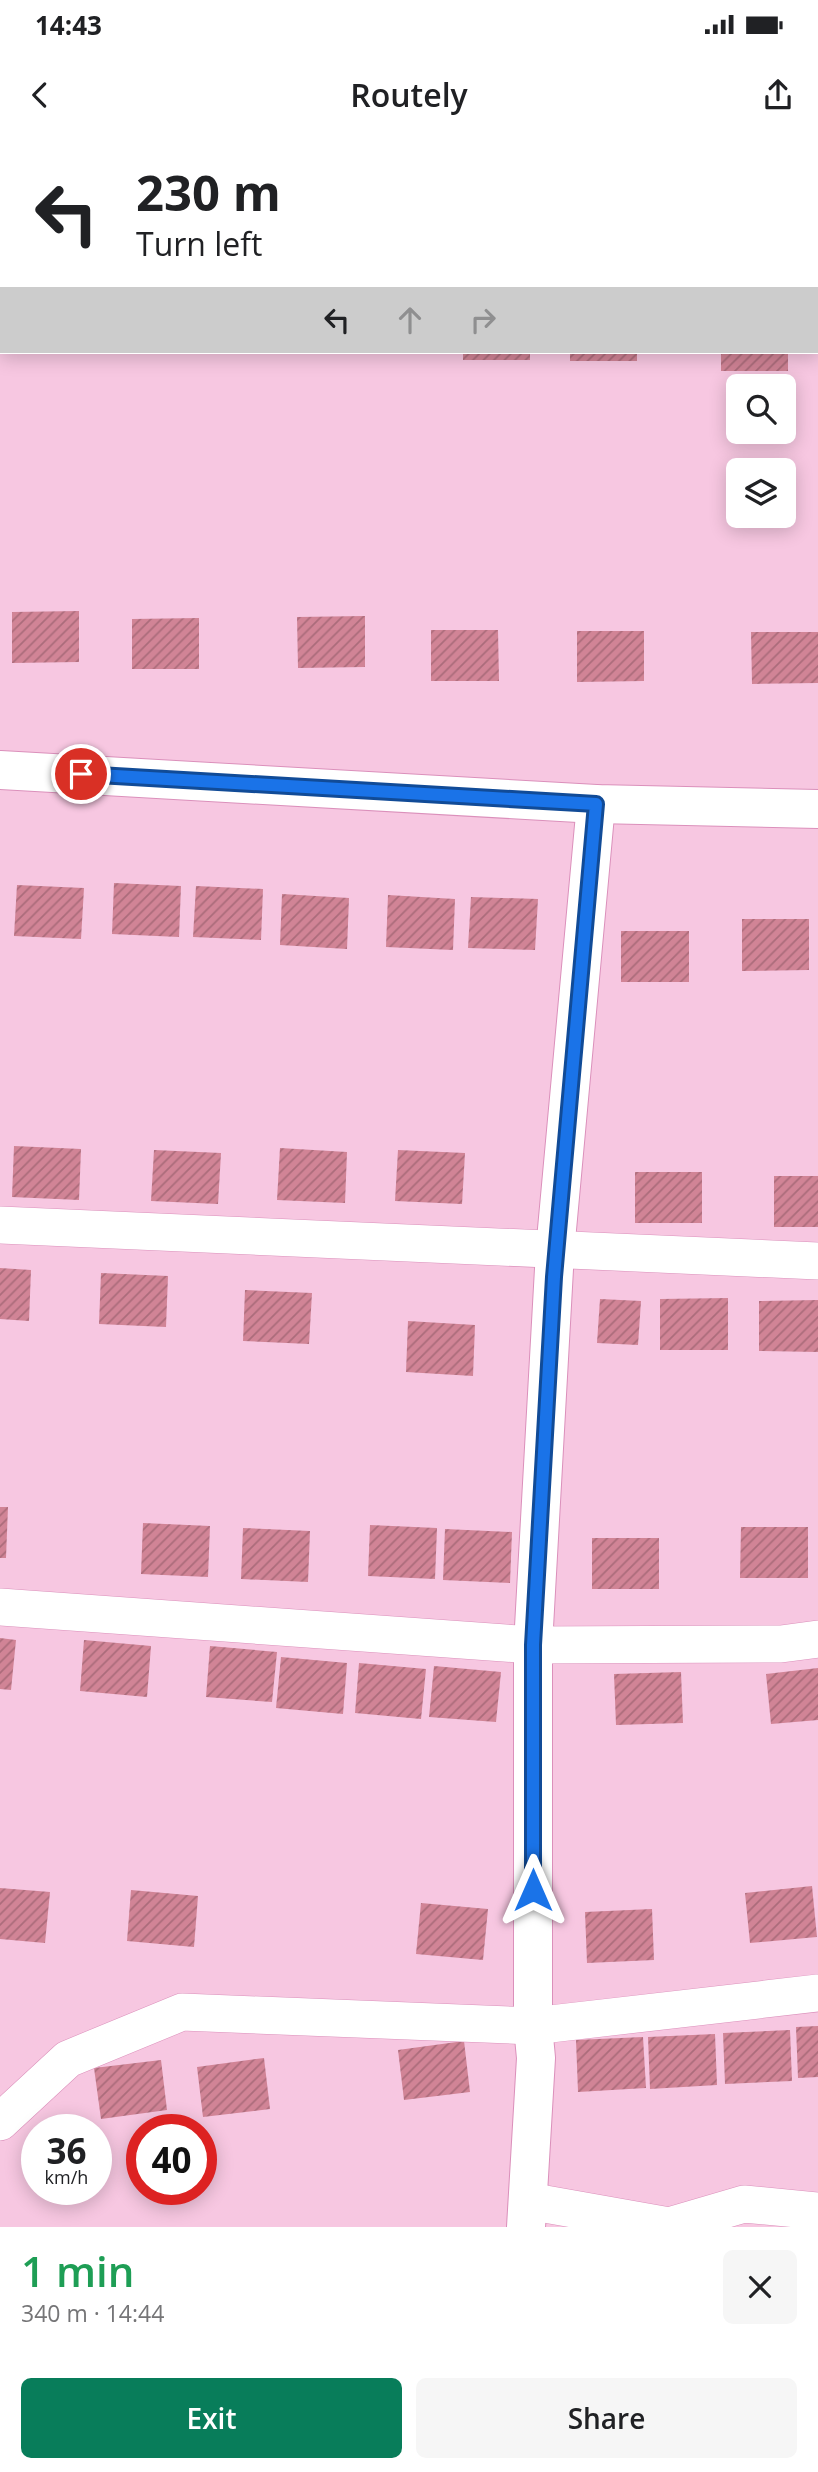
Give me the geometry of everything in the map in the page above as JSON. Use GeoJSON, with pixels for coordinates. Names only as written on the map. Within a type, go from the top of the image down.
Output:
{"type":"FeatureCollection","features":[{"type":"Feature","properties":{"kind":"street"},"geometry":{"type":"LineString","coordinates":[[0,770],[596,804],[818,809]]}},
{"type":"Feature","properties":{"kind":"street"},"geometry":{"type":"LineString","coordinates":[[596,804],[555,1251],[533,1645],[533,2026],[536,2058],[527,2214],[669,2226],[744,2204],[818,2211]]}},
{"type":"Feature","properties":{"kind":"street"},"geometry":{"type":"LineString","coordinates":[[0,1225],[818,1261]]}},
{"type":"Feature","properties":{"kind":"street"},"geometry":{"type":"LineString","coordinates":[[0,1607],[533,1645],[781,1644],[818,1639]]}},
{"type":"Feature","properties":{"kind":"street"},"geometry":{"type":"LineString","coordinates":[[0,2122],[68,2059],[182,2011],[533,2026],[818,1993]]}},
{"type":"Feature","properties":{"kind":"building"},"geometry":{"type":"Polygon","coordinates":[[[463,354],[530,354],[530,360],[463,360],[463,354]]]}},
{"type":"Feature","properties":{"kind":"building"},"geometry":{"type":"Polygon","coordinates":[[[570,354],[637,354],[637,361],[570,361],[570,354]]]}},
{"type":"Feature","properties":{"kind":"building"},"geometry":{"type":"Polygon","coordinates":[[[721,354],[788,354],[788,371],[721,371],[721,354]]]}},
{"type":"Feature","properties":{"kind":"building"},"geometry":{"type":"Polygon","coordinates":[[[79,611],[79,662],[12,663],[12,612],[79,611]]]}},
{"type":"Feature","properties":{"kind":"building"},"geometry":{"type":"Polygon","coordinates":[[[365,616],[365,667],[298,668],[297,617],[365,616]]]}},
{"type":"Feature","properties":{"kind":"building"},"geometry":{"type":"Polygon","coordinates":[[[199,618],[199,669],[132,669],[132,619],[199,618]]]}},
{"type":"Feature","properties":{"kind":"building"},"geometry":{"type":"Polygon","coordinates":[[[431,630],[498,630],[499,681],[431,681],[431,630]]]}},
{"type":"Feature","properties":{"kind":"building"},"geometry":{"type":"Polygon","coordinates":[[[577,631],[644,631],[644,681],[577,682],[577,631]]]}},
{"type":"Feature","properties":{"kind":"building"},"geometry":{"type":"Polygon","coordinates":[[[751,632],[818,632],[818,683],[752,684],[751,632]]]}},
{"type":"Feature","properties":{"kind":"building"},"geometry":{"type":"Polygon","coordinates":[[[114,883],[181,886],[179,937],[112,934],[114,883]]]}},
{"type":"Feature","properties":{"kind":"building"},"geometry":{"type":"Polygon","coordinates":[[[17,885],[84,888],[81,939],[14,936],[17,885]]]}},
{"type":"Feature","properties":{"kind":"building"},"geometry":{"type":"Polygon","coordinates":[[[196,886],[263,889],[261,940],[193,937],[196,886]]]}},
{"type":"Feature","properties":{"kind":"building"},"geometry":{"type":"Polygon","coordinates":[[[282,894],[349,898],[347,949],[280,945],[282,894]]]}},
{"type":"Feature","properties":{"kind":"building"},"geometry":{"type":"Polygon","coordinates":[[[388,895],[455,899],[453,950],[386,947],[388,895]]]}},
{"type":"Feature","properties":{"kind":"building"},"geometry":{"type":"Polygon","coordinates":[[[471,897],[538,899],[535,950],[468,948],[471,897]]]}},
{"type":"Feature","properties":{"kind":"building"},"geometry":{"type":"Polygon","coordinates":[[[742,919],[809,919],[809,970],[742,971],[742,919]]]}},
{"type":"Feature","properties":{"kind":"building"},"geometry":{"type":"Polygon","coordinates":[[[621,931],[689,931],[689,982],[621,982],[621,931]]]}},
{"type":"Feature","properties":{"kind":"building"},"geometry":{"type":"Polygon","coordinates":[[[14,1146],[81,1149],[79,1200],[12,1197],[14,1146]]]}},
{"type":"Feature","properties":{"kind":"building"},"geometry":{"type":"Polygon","coordinates":[[[280,1148],[347,1152],[345,1203],[277,1200],[280,1148]]]}},
{"type":"Feature","properties":{"kind":"building"},"geometry":{"type":"Polygon","coordinates":[[[154,1150],[221,1153],[218,1204],[151,1201],[154,1150]]]}},
{"type":"Feature","properties":{"kind":"building"},"geometry":{"type":"Polygon","coordinates":[[[398,1150],[465,1153],[462,1204],[395,1201],[398,1150]]]}},
{"type":"Feature","properties":{"kind":"building"},"geometry":{"type":"Polygon","coordinates":[[[635,1172],[702,1172],[702,1223],[635,1223],[635,1172]]]}},
{"type":"Feature","properties":{"kind":"building"},"geometry":{"type":"Polygon","coordinates":[[[774,1176],[818,1176],[818,1227],[774,1227],[774,1176]]]}},
{"type":"Feature","properties":{"kind":"building"},"geometry":{"type":"Polygon","coordinates":[[[0,1268],[31,1270],[29,1321],[0,1319],[0,1268]]]}},
{"type":"Feature","properties":{"kind":"building"},"geometry":{"type":"Polygon","coordinates":[[[101,1273],[168,1276],[166,1327],[99,1324],[101,1273]]]}},
{"type":"Feature","properties":{"kind":"building"},"geometry":{"type":"Polygon","coordinates":[[[245,1290],[312,1293],[309,1344],[243,1341],[245,1290]]]}},
{"type":"Feature","properties":{"kind":"building"},"geometry":{"type":"Polygon","coordinates":[[[728,1298],[728,1350],[660,1350],[660,1299],[728,1298]]]}},
{"type":"Feature","properties":{"kind":"building"},"geometry":{"type":"Polygon","coordinates":[[[600,1299],[641,1301],[638,1345],[597,1343],[600,1299]]]}},
{"type":"Feature","properties":{"kind":"building"},"geometry":{"type":"Polygon","coordinates":[[[818,1300],[818,1352],[759,1351],[759,1301],[818,1300]]]}},
{"type":"Feature","properties":{"kind":"building"},"geometry":{"type":"Polygon","coordinates":[[[408,1321],[475,1325],[473,1376],[406,1372],[408,1321]]]}},
{"type":"Feature","properties":{"kind":"building"},"geometry":{"type":"Polygon","coordinates":[[[0,1507],[8,1507],[6,1558],[0,1558],[0,1507]]]}},
{"type":"Feature","properties":{"kind":"building"},"geometry":{"type":"Polygon","coordinates":[[[143,1523],[210,1526],[208,1577],[141,1574],[143,1523]]]}},
{"type":"Feature","properties":{"kind":"building"},"geometry":{"type":"Polygon","coordinates":[[[370,1525],[437,1528],[435,1579],[368,1576],[370,1525]]]}},
{"type":"Feature","properties":{"kind":"building"},"geometry":{"type":"Polygon","coordinates":[[[741,1527],[808,1527],[808,1578],[740,1578],[741,1527]]]}},
{"type":"Feature","properties":{"kind":"building"},"geometry":{"type":"Polygon","coordinates":[[[243,1528],[310,1531],[308,1582],[241,1579],[243,1528]]]}},
{"type":"Feature","properties":{"kind":"building"},"geometry":{"type":"Polygon","coordinates":[[[445,1529],[512,1532],[510,1583],[443,1580],[445,1529]]]}},
{"type":"Feature","properties":{"kind":"building"},"geometry":{"type":"Polygon","coordinates":[[[592,1538],[659,1538],[659,1589],[592,1589],[592,1538]]]}},
{"type":"Feature","properties":{"kind":"building"},"geometry":{"type":"Polygon","coordinates":[[[0,1638],[16,1640],[11,1690],[0,1689],[0,1638]]]}},
{"type":"Feature","properties":{"kind":"building"},"geometry":{"type":"Polygon","coordinates":[[[84,1640],[151,1646],[147,1697],[80,1691],[84,1640]]]}},
{"type":"Feature","properties":{"kind":"building"},"geometry":{"type":"Polygon","coordinates":[[[210,1646],[277,1652],[272,1702],[206,1697],[210,1646]]]}},
{"type":"Feature","properties":{"kind":"building"},"geometry":{"type":"Polygon","coordinates":[[[281,1657],[347,1663],[343,1714],[276,1708],[281,1657]]]}},
{"type":"Feature","properties":{"kind":"building"},"geometry":{"type":"Polygon","coordinates":[[[359,1663],[426,1669],[421,1719],[355,1713],[359,1663]]]}},
{"type":"Feature","properties":{"kind":"building"},"geometry":{"type":"Polygon","coordinates":[[[434,1666],[501,1672],[496,1722],[429,1717],[434,1666]]]}},
{"type":"Feature","properties":{"kind":"building"},"geometry":{"type":"Polygon","coordinates":[[[818,1668],[818,1720],[771,1724],[766,1674],[818,1668]]]}},
{"type":"Feature","properties":{"kind":"building"},"geometry":{"type":"Polygon","coordinates":[[[681,1672],[683,1723],[616,1725],[614,1674],[681,1672]]]}},
{"type":"Feature","properties":{"kind":"building"},"geometry":{"type":"Polygon","coordinates":[[[812,1886],[817,1937],[750,1943],[745,1893],[812,1886]]]}},
{"type":"Feature","properties":{"kind":"building"},"geometry":{"type":"Polygon","coordinates":[[[0,1888],[50,1892],[45,1943],[0,1939],[0,1888]]]}},
{"type":"Feature","properties":{"kind":"building"},"geometry":{"type":"Polygon","coordinates":[[[131,1890],[198,1896],[194,1947],[127,1941],[131,1890]]]}},
{"type":"Feature","properties":{"kind":"building"},"geometry":{"type":"Polygon","coordinates":[[[421,1903],[488,1909],[483,1960],[416,1954],[421,1903]]]}},
{"type":"Feature","properties":{"kind":"building"},"geometry":{"type":"Polygon","coordinates":[[[652,1909],[654,1960],[587,1963],[585,1912],[652,1909]]]}},
{"type":"Feature","properties":{"kind":"building"},"geometry":{"type":"Polygon","coordinates":[[[818,2026],[818,2077],[798,2078],[796,2027],[818,2026]]]}},
{"type":"Feature","properties":{"kind":"building"},"geometry":{"type":"Polygon","coordinates":[[[790,2030],[792,2081],[725,2084],[723,2033],[790,2030]]]}},
{"type":"Feature","properties":{"kind":"building"},"geometry":{"type":"Polygon","coordinates":[[[715,2034],[717,2085],[650,2089],[648,2037],[715,2034]]]}},
{"type":"Feature","properties":{"kind":"building"},"geometry":{"type":"Polygon","coordinates":[[[643,2037],[646,2088],[578,2092],[576,2040],[643,2037]]]}},
{"type":"Feature","properties":{"kind":"building"},"geometry":{"type":"Polygon","coordinates":[[[464,2041],[470,2092],[404,2100],[398,2050],[464,2041]]]}},
{"type":"Feature","properties":{"kind":"building"},"geometry":{"type":"Polygon","coordinates":[[[264,2058],[270,2109],[217,2115],[203,2114],[197,2067],[264,2058]]]}},
{"type":"Feature","properties":{"kind":"building"},"geometry":{"type":"Polygon","coordinates":[[[161,2060],[167,2110],[112,2118],[112,2114],[100,2114],[94,2068],[161,2060]]]}},
{"type":"Feature","properties":{"kind":"route"},"geometry":{"type":"LineString","coordinates":[[81,774],[596,804],[557,1224],[533,1645],[533,1890]]}}]}
